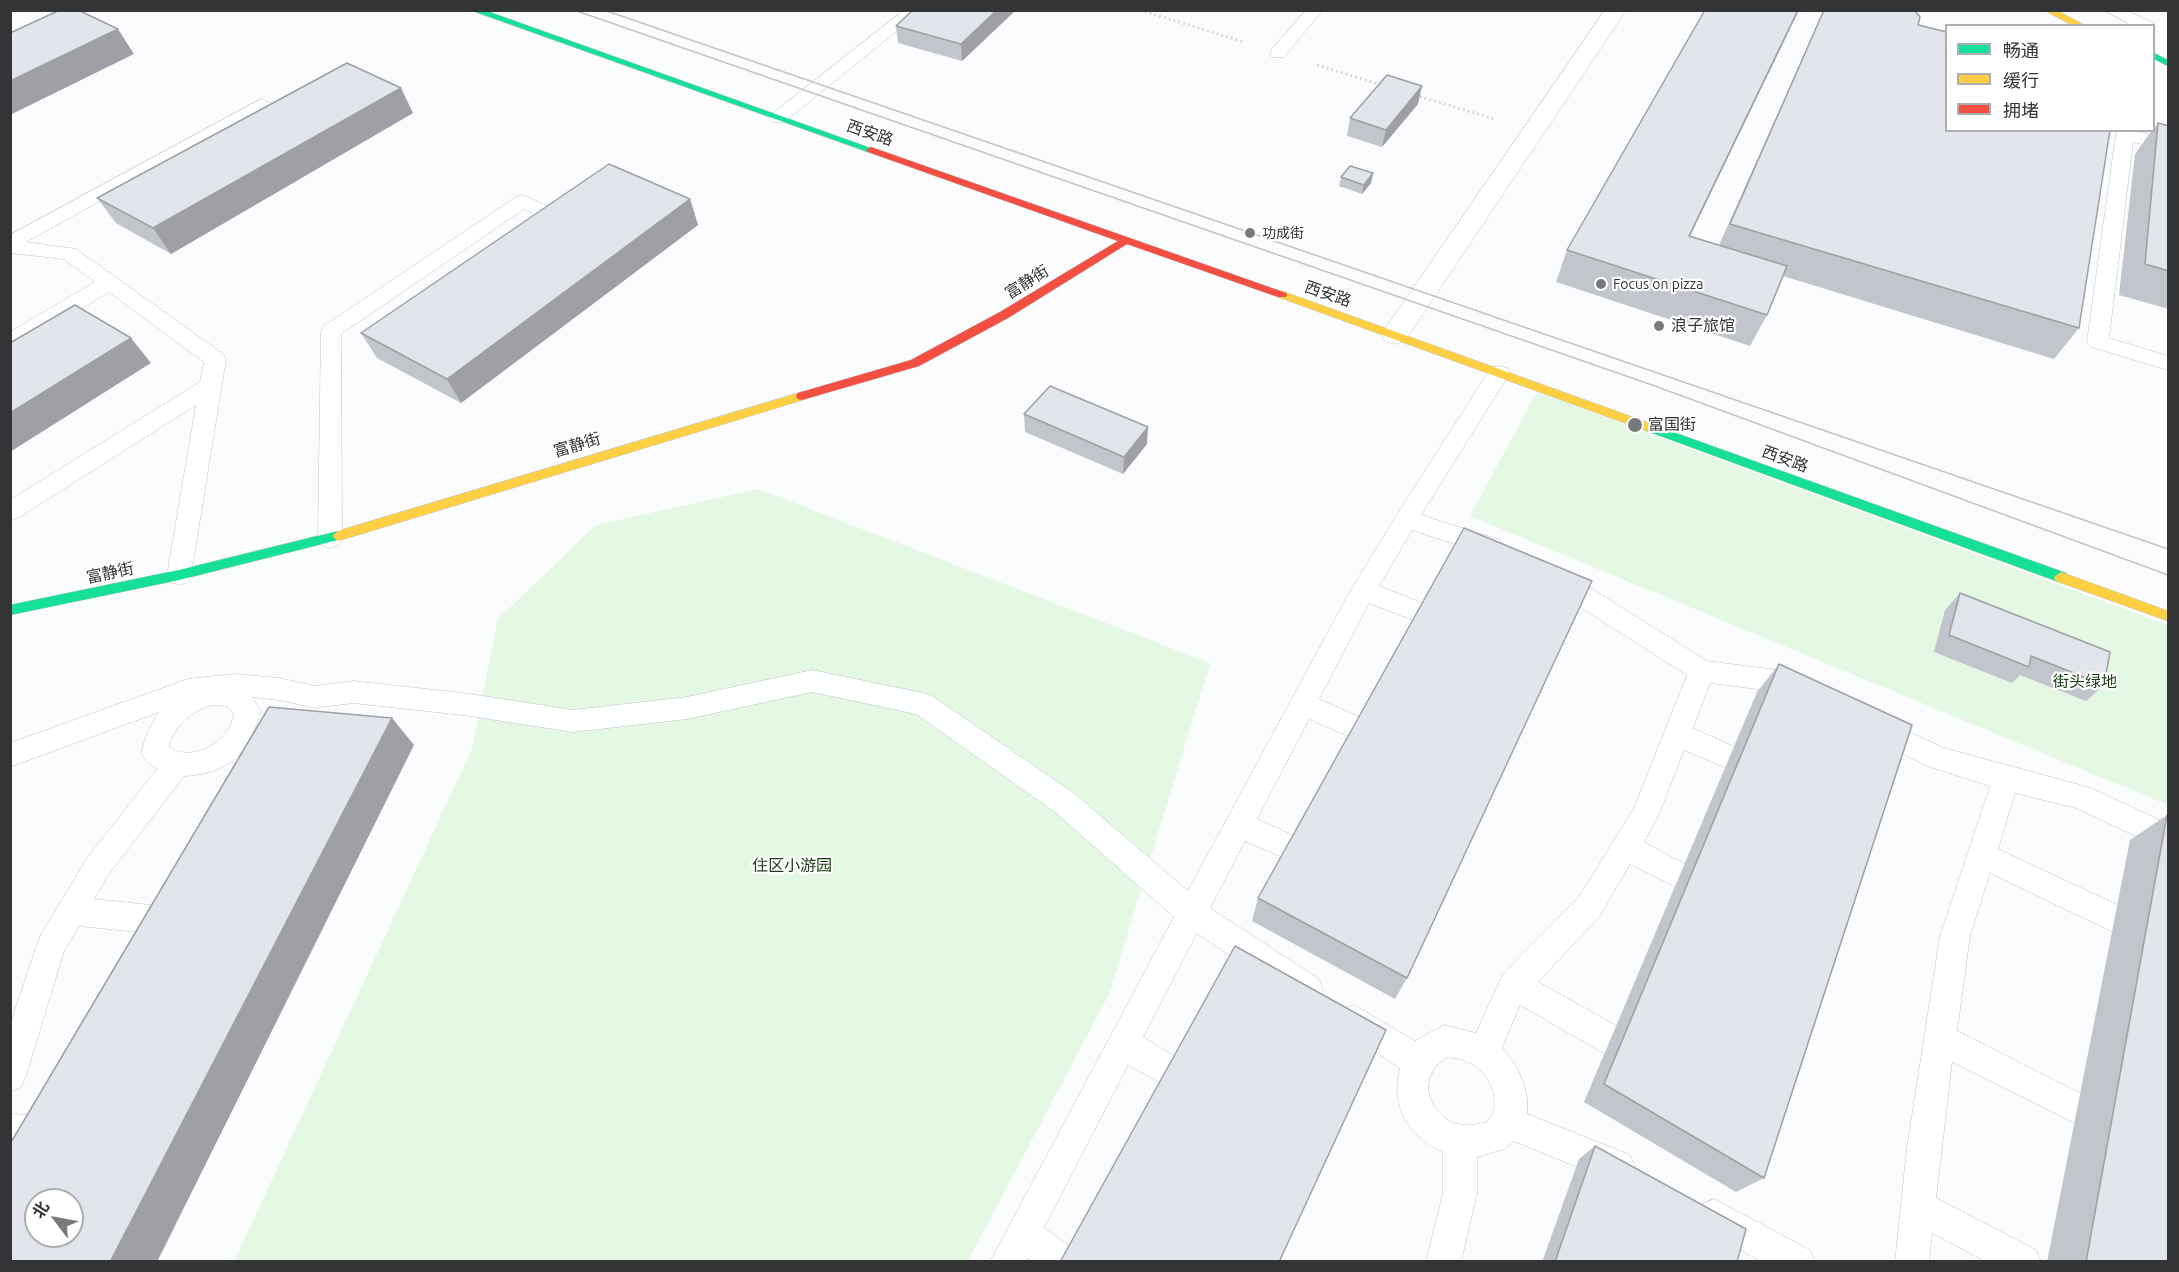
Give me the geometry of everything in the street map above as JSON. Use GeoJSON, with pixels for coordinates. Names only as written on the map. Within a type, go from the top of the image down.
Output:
{"type":"FeatureCollection","features":[{"type":"Feature","properties":{"kind":"main road","name":"西安路"},"geometry":{"type":"LineString","coordinates":[[474,10],[1125,241],[1395,334],[2169,616]]}},
{"type":"Feature","properties":{"kind":"main road"},"geometry":{"type":"LineString","coordinates":[[2048,10],[2078,24]]}},
{"type":"Feature","properties":{"kind":"main road"},"geometry":{"type":"LineString","coordinates":[[2155,56],[2169,63]]}},
{"type":"Feature","properties":{"kind":"main road","name":"富静街"},"geometry":{"type":"LineString","coordinates":[[10,610],[179,576],[330,539],[641,442],[915,363],[1004,315],[1125,241]]}},
{"type":"Feature","properties":{"kind":"street"},"geometry":{"type":"LineString","coordinates":[[1395,334],[1616,10]]}},
{"type":"Feature","properties":{"kind":"lane"},"geometry":{"type":"LineString","coordinates":[[778,118],[915,10]]}},
{"type":"Feature","properties":{"kind":"lane"},"geometry":{"type":"LineString","coordinates":[[1278,53],[1315,10]]}},
{"type":"Feature","properties":{"kind":"lane"},"geometry":{"type":"LineString","coordinates":[[2112,10],[2149,24]]}},
{"type":"Feature","properties":{"kind":"lane"},"geometry":{"type":"LineString","coordinates":[[10,245],[261,104],[300,121]]}},
{"type":"Feature","properties":{"kind":"lane"},"geometry":{"type":"LineString","coordinates":[[2169,145],[2122,132],[2098,342],[2169,363]]}},
{"type":"Feature","properties":{"kind":"lane"},"geometry":{"type":"LineString","coordinates":[[131,176],[150,185]]}},
{"type":"Feature","properties":{"kind":"lane"},"geometry":{"type":"LineString","coordinates":[[330,539],[331,331],[523,201],[569,223]]}},
{"type":"Feature","properties":{"kind":"lane"},"geometry":{"type":"LineString","coordinates":[[10,245],[69,253],[215,358],[179,576]]}},
{"type":"Feature","properties":{"kind":"lane"},"geometry":{"type":"LineString","coordinates":[[10,342],[110,282]]}},
{"type":"Feature","properties":{"kind":"lane"},"geometry":{"type":"LineString","coordinates":[[394,288],[413,298]]}},
{"type":"Feature","properties":{"kind":"lane"},"geometry":{"type":"LineString","coordinates":[[1063,1262],[1014,1247],[1364,590],[1406,519],[1499,373]]}},
{"type":"Feature","properties":{"kind":"lane"},"geometry":{"type":"LineString","coordinates":[[10,512],[211,386]]}},
{"type":"Feature","properties":{"kind":"lane"},"geometry":{"type":"LineString","coordinates":[[1406,519],[1522,559],[1702,671],[1784,681],[1824,702]]}},
{"type":"Feature","properties":{"kind":"lane"},"geometry":{"type":"LineString","coordinates":[[1364,590],[1423,614]]}},
{"type":"Feature","properties":{"kind":"lane"},"geometry":{"type":"LineString","coordinates":[[1483,1053],[1514,985],[1589,907],[1645,814],[1702,671]]}},
{"type":"Feature","properties":{"kind":"lane"},"geometry":{"type":"LineString","coordinates":[[10,755],[188,690],[235,685],[279,689],[315,697],[353,692],[463,704],[573,721],[687,708],[812,681],[922,704],[1065,803],[1192,913],[1419,1062]]}},
{"type":"Feature","properties":{"kind":"lane"},"geometry":{"type":"LineString","coordinates":[[212,694],[234,696],[248,711],[242,731],[226,750],[210,760],[177,764],[167,761],[155,752],[157,736],[171,716],[200,697],[212,694]]}},
{"type":"Feature","properties":{"kind":"lane"},"geometry":{"type":"LineString","coordinates":[[1303,704],[1358,729]]}},
{"type":"Feature","properties":{"kind":"lane"},"geometry":{"type":"LineString","coordinates":[[1855,717],[1937,758],[2006,779],[2081,797],[2169,838]]}},
{"type":"Feature","properties":{"kind":"lane"},"geometry":{"type":"LineString","coordinates":[[1677,734],[1731,758]]}},
{"type":"Feature","properties":{"kind":"lane"},"geometry":{"type":"LineString","coordinates":[[226,750],[256,761]]}},
{"type":"Feature","properties":{"kind":"lane"},"geometry":{"type":"LineString","coordinates":[[10,1076],[51,946],[98,866],[177,764]]}},
{"type":"Feature","properties":{"kind":"lane"},"geometry":{"type":"LineString","coordinates":[[1912,1262],[1924,1148],[1955,936],[2006,779]]}},
{"type":"Feature","properties":{"kind":"lane"},"geometry":{"type":"LineString","coordinates":[[1239,824],[1292,848]]}},
{"type":"Feature","properties":{"kind":"lane"},"geometry":{"type":"LineString","coordinates":[[1625,847],[1680,876]]}},
{"type":"Feature","properties":{"kind":"lane"},"geometry":{"type":"LineString","coordinates":[[1981,855],[2115,919]]}},
{"type":"Feature","properties":{"kind":"lane"},"geometry":{"type":"LineString","coordinates":[[71,911],[188,922]]}},
{"type":"Feature","properties":{"kind":"lane"},"geometry":{"type":"LineString","coordinates":[[1514,985],[1611,1040]]}},
{"type":"Feature","properties":{"kind":"lane"},"geometry":{"type":"LineString","coordinates":[[1940,1039],[2077,1108]]}},
{"type":"Feature","properties":{"kind":"lane"},"geometry":{"type":"LineString","coordinates":[[1444,1041],[1461,1044],[1483,1053],[1502,1072],[1512,1094],[1509,1123],[1497,1136],[1460,1142],[1447,1138],[1425,1124],[1414,1102],[1411,1084],[1419,1062],[1433,1046],[1444,1041]]}},
{"type":"Feature","properties":{"kind":"lane"},"geometry":{"type":"LineString","coordinates":[[1122,1044],[1172,1073]]}},
{"type":"Feature","properties":{"kind":"lane"},"geometry":{"type":"LineString","coordinates":[[1509,1123],[1646,1180]]}},
{"type":"Feature","properties":{"kind":"lane"},"geometry":{"type":"LineString","coordinates":[[10,1130],[68,1133]]}},
{"type":"Feature","properties":{"kind":"lane"},"geometry":{"type":"LineString","coordinates":[[1443,1262],[1460,1193],[1460,1142]]}},
{"type":"Feature","properties":{"kind":"lane"},"geometry":{"type":"LineString","coordinates":[[1686,1201],[1798,1262]]}},
{"type":"Feature","properties":{"kind":"lane"},"geometry":{"type":"LineString","coordinates":[[1918,1207],[2024,1262]]}},
{"type":"Feature","properties":{"kind":"path"},"geometry":{"type":"LineString","coordinates":[[1140,10],[1385,86]]}},
{"type":"Feature","properties":{"kind":"path"},"geometry":{"type":"LineString","coordinates":[[1407,92],[1532,131]]}},
{"type":"Feature","properties":{"kind":"green space","name":"街头绿地"},"geometry":{"type":"Polygon","coordinates":[[[1537,392],[2168,625],[2168,805],[1470,516],[1537,392]]]}},
{"type":"Feature","properties":{"kind":"green space","name":"住区小游园"},"geometry":{"type":"Polygon","coordinates":[[[758,489],[1210,663],[1109,994],[968,1261],[234,1262],[472,749],[498,619],[596,525],[758,489]]]}},
{"type":"Feature","properties":{"kind":"building"},"geometry":{"type":"Polygon","coordinates":[[[60,10],[78,10],[118,29],[10,81],[10,33],[60,10]]]}},
{"type":"Feature","properties":{"kind":"building"},"geometry":{"type":"Polygon","coordinates":[[[913,10],[997,10],[961,44],[896,26],[913,10]]]}},
{"type":"Feature","properties":{"kind":"building"},"geometry":{"type":"Polygon","coordinates":[[[1705,10],[1798,10],[1689,236],[1787,266],[1767,315],[1567,250],[1705,10]]]}},
{"type":"Feature","properties":{"kind":"building"},"geometry":{"type":"Polygon","coordinates":[[[1824,10],[1914,10],[1920,17],[1918,25],[1945,32],[1945,132],[2110,132],[2079,328],[1730,224],[1824,10]]]}},
{"type":"Feature","properties":{"kind":"building"},"geometry":{"type":"Polygon","coordinates":[[[347,63],[401,88],[153,228],[97,198],[347,63]]]}},
{"type":"Feature","properties":{"kind":"building"},"geometry":{"type":"Polygon","coordinates":[[[1387,75],[1422,86],[1386,130],[1350,118],[1387,75]]]}},
{"type":"Feature","properties":{"kind":"building"},"geometry":{"type":"Polygon","coordinates":[[[2158,123],[2169,126],[2169,271],[2145,264],[2158,123]]]}},
{"type":"Feature","properties":{"kind":"building"},"geometry":{"type":"Polygon","coordinates":[[[609,164],[690,199],[447,379],[361,333],[609,164]]]}},
{"type":"Feature","properties":{"kind":"building"},"geometry":{"type":"Polygon","coordinates":[[[1350,166],[1373,173],[1364,185],[1341,177],[1350,166]]]}},
{"type":"Feature","properties":{"kind":"building"},"geometry":{"type":"Polygon","coordinates":[[[75,305],[131,338],[10,413],[10,343],[75,305]]]}},
{"type":"Feature","properties":{"kind":"building"},"geometry":{"type":"Polygon","coordinates":[[[1050,386],[1148,427],[1124,457],[1024,414],[1050,386]]]}},
{"type":"Feature","properties":{"kind":"building"},"geometry":{"type":"Polygon","coordinates":[[[1464,528],[1592,581],[1407,978],[1258,898],[1464,528]]]}},
{"type":"Feature","properties":{"kind":"building"},"geometry":{"type":"Polygon","coordinates":[[[1960,593],[2110,652],[2104,685],[2031,656],[2029,667],[1949,635],[1960,593]]]}},
{"type":"Feature","properties":{"kind":"building"},"geometry":{"type":"Polygon","coordinates":[[[1779,664],[1912,725],[1764,1178],[1604,1084],[1779,664]]]}},
{"type":"Feature","properties":{"kind":"building"},"geometry":{"type":"Polygon","coordinates":[[[269,707],[392,718],[110,1262],[10,1262],[10,1144],[269,707]]]}},
{"type":"Feature","properties":{"kind":"building"},"geometry":{"type":"Polygon","coordinates":[[[2167,815],[2169,816],[2169,1262],[2086,1262],[2167,815]]]}},
{"type":"Feature","properties":{"kind":"building"},"geometry":{"type":"Polygon","coordinates":[[[1235,946],[1386,1030],[1279,1262],[1060,1262],[1235,946]]]}},
{"type":"Feature","properties":{"kind":"building"},"geometry":{"type":"Polygon","coordinates":[[[1595,1146],[1746,1229],[1737,1262],[1555,1262],[1595,1146]]]}},
{"type":"Feature","properties":{"kind":"tram line"},"geometry":{"type":"LineString","coordinates":[[574,10],[1655,386],[2168,575]]}},
{"type":"Feature","properties":{"kind":"tram line"},"geometry":{"type":"LineString","coordinates":[[604,10],[2168,549]]}},
{"type":"Feature","properties":{"kind":"traffic: fast"},"geometry":{"type":"LineString","coordinates":[[474,10],[871,150]]}},
{"type":"Feature","properties":{"kind":"traffic: fast"},"geometry":{"type":"LineString","coordinates":[[2155,56],[2168,63]]}},
{"type":"Feature","properties":{"kind":"traffic: fast"},"geometry":{"type":"LineString","coordinates":[[1648,427],[2061,577]]}},
{"type":"Feature","properties":{"kind":"traffic: fast"},"geometry":{"type":"LineString","coordinates":[[10,610],[179,575],[338,536]]}},
{"type":"Feature","properties":{"kind":"traffic: slow"},"geometry":{"type":"LineString","coordinates":[[2048,10],[2078,24]]}},
{"type":"Feature","properties":{"kind":"traffic: slow"},"geometry":{"type":"LineString","coordinates":[[1282,295],[1648,427]]}},
{"type":"Feature","properties":{"kind":"traffic: slow"},"geometry":{"type":"LineString","coordinates":[[338,536],[802,396]]}},
{"type":"Feature","properties":{"kind":"traffic: slow"},"geometry":{"type":"LineString","coordinates":[[2061,577],[2168,616]]}},
{"type":"Feature","properties":{"kind":"traffic: jam"},"geometry":{"type":"LineString","coordinates":[[871,150],[1282,295]]}},
{"type":"Feature","properties":{"kind":"traffic: jam"},"geometry":{"type":"LineString","coordinates":[[802,396],[915,363],[1004,315],[1125,241]]}},
{"type":"Feature","properties":{"kind":"place","name":"功成街"},"geometry":{"type":"Point","coordinates":[1250,233]}},
{"type":"Feature","properties":{"kind":"place","name":"Focus on pizza"},"geometry":{"type":"Point","coordinates":[1601,284]}},
{"type":"Feature","properties":{"kind":"place","name":"浪子旅馆"},"geometry":{"type":"Point","coordinates":[1659,326]}},
{"type":"Feature","properties":{"kind":"place","name":"富国街"},"geometry":{"type":"Point","coordinates":[1635,425]}}]}
